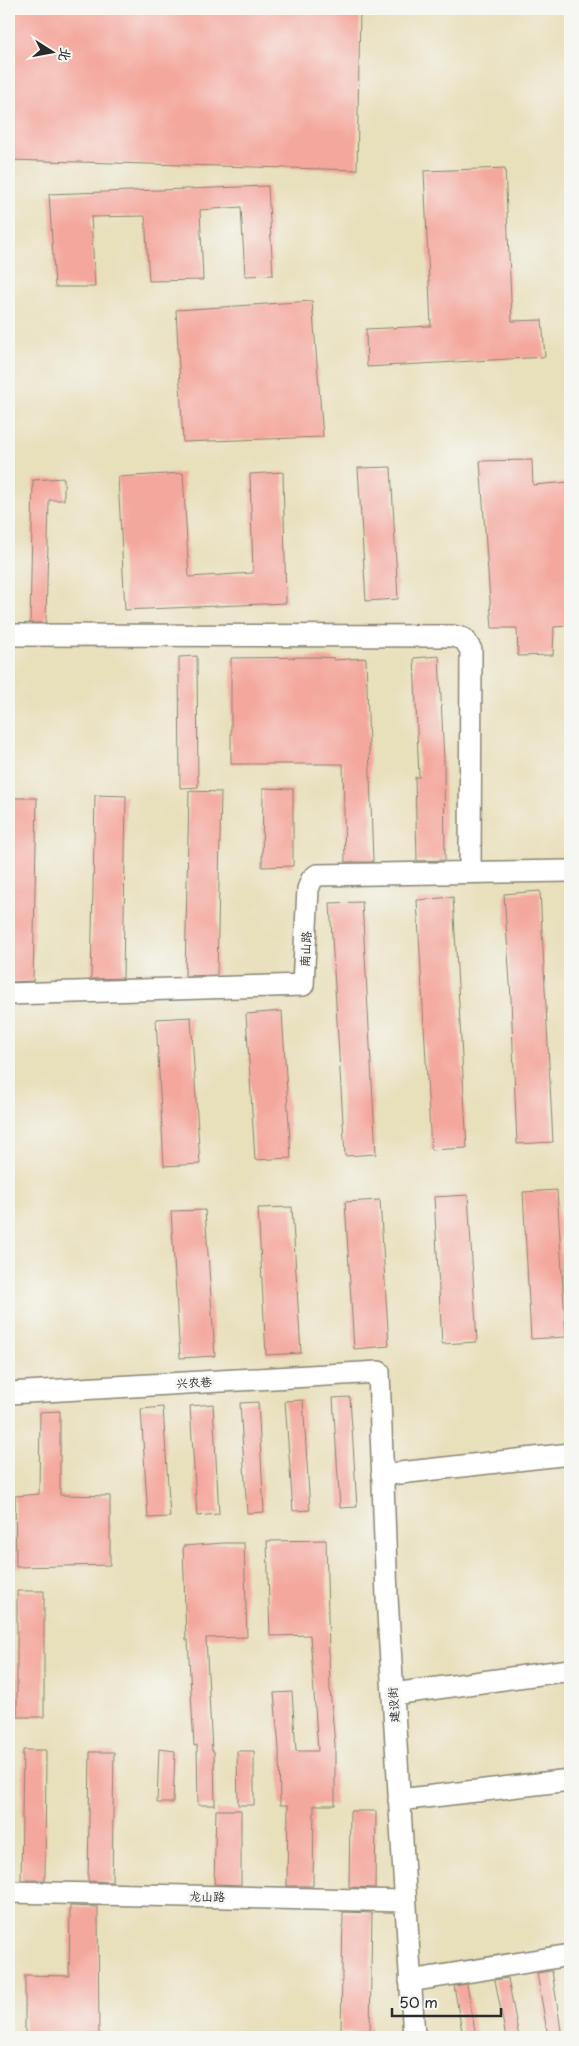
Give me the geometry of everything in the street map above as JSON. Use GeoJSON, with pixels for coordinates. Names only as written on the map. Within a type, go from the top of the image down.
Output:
{"type":"FeatureCollection","features":[{"type":"Feature","properties":{"kind":"street"},"geometry":{"type":"LineString","coordinates":[[9,636],[453,636],[464,640],[471,650],[470,872]]}},
{"type":"Feature","properties":{"kind":"street","name":"南山路"},"geometry":{"type":"LineString","coordinates":[[9,994],[303,984],[308,889],[312,879],[317,875],[570,871]]}},
{"type":"Feature","properties":{"kind":"street","name":"兴农巷"},"geometry":{"type":"LineString","coordinates":[[9,1393],[378,1372]]}},
{"type":"Feature","properties":{"kind":"street","name":"建设街"},"geometry":{"type":"LineString","coordinates":[[378,1372],[393,1694],[414,2037]]}},
{"type":"Feature","properties":{"kind":"street"},"geometry":{"type":"LineString","coordinates":[[382,1475],[570,1454]]}},
{"type":"Feature","properties":{"kind":"street"},"geometry":{"type":"LineString","coordinates":[[393,1694],[570,1670]]}},
{"type":"Feature","properties":{"kind":"street"},"geometry":{"type":"LineString","coordinates":[[399,1800],[570,1780]]}},
{"type":"Feature","properties":{"kind":"street","name":"龙山路"},"geometry":{"type":"LineString","coordinates":[[9,1892],[405,1901]]}},
{"type":"Feature","properties":{"kind":"street"},"geometry":{"type":"LineString","coordinates":[[410,1981],[570,1955]]}},
{"type":"Feature","properties":{"kind":"building"},"geometry":{"type":"Polygon","coordinates":[[[9,9],[360,9],[357,170],[9,160],[9,9]]]}},
{"type":"Feature","properties":{"kind":"building"},"geometry":{"type":"Polygon","coordinates":[[[505,168],[512,321],[542,320],[545,357],[367,367],[366,329],[431,326],[424,171],[505,168]]]}},
{"type":"Feature","properties":{"kind":"building"},"geometry":{"type":"Polygon","coordinates":[[[268,186],[273,275],[245,276],[241,207],[200,210],[203,280],[149,281],[145,216],[91,217],[95,287],[55,287],[49,194],[268,186]]]}},
{"type":"Feature","properties":{"kind":"building"},"geometry":{"type":"Polygon","coordinates":[[[312,301],[323,437],[183,442],[176,310],[312,301]]]}},
{"type":"Feature","properties":{"kind":"building"},"geometry":{"type":"Polygon","coordinates":[[[532,460],[533,485],[570,482],[570,626],[554,627],[553,655],[518,656],[517,628],[492,628],[480,461],[532,460]]]}},
{"type":"Feature","properties":{"kind":"building"},"geometry":{"type":"Polygon","coordinates":[[[391,467],[398,599],[366,601],[358,468],[391,467]]]}},
{"type":"Feature","properties":{"kind":"building"},"geometry":{"type":"Polygon","coordinates":[[[283,472],[286,603],[125,610],[118,477],[183,473],[189,577],[253,573],[250,474],[283,472]]]}},
{"type":"Feature","properties":{"kind":"building"},"geometry":{"type":"Polygon","coordinates":[[[64,478],[64,500],[49,500],[46,623],[30,623],[33,480],[64,478]]]}},
{"type":"Feature","properties":{"kind":"building"},"geometry":{"type":"Polygon","coordinates":[[[197,656],[198,787],[180,788],[179,657],[197,656]]]}},
{"type":"Feature","properties":{"kind":"building"},"geometry":{"type":"Polygon","coordinates":[[[439,656],[444,761],[445,860],[417,861],[415,777],[419,777],[414,658],[439,656]]]}},
{"type":"Feature","properties":{"kind":"building"},"geometry":{"type":"Polygon","coordinates":[[[231,658],[334,658],[334,660],[366,658],[373,862],[345,862],[343,764],[231,764],[231,658]]]}},
{"type":"Feature","properties":{"kind":"building"},"geometry":{"type":"Polygon","coordinates":[[[263,788],[293,789],[293,866],[262,867],[263,788]]]}},
{"type":"Feature","properties":{"kind":"building"},"geometry":{"type":"Polygon","coordinates":[[[189,791],[221,792],[217,975],[185,976],[189,791]]]}},
{"type":"Feature","properties":{"kind":"building"},"geometry":{"type":"Polygon","coordinates":[[[95,795],[126,796],[123,978],[91,979],[95,795]]]}},
{"type":"Feature","properties":{"kind":"building"},"geometry":{"type":"Polygon","coordinates":[[[9,798],[37,798],[33,981],[9,982],[9,798]]]}},
{"type":"Feature","properties":{"kind":"building"},"geometry":{"type":"Polygon","coordinates":[[[540,891],[553,1142],[517,1144],[511,998],[504,894],[540,891]]]}},
{"type":"Feature","properties":{"kind":"building"},"geometry":{"type":"Polygon","coordinates":[[[453,897],[467,1148],[431,1150],[417,900],[453,897]]]}},
{"type":"Feature","properties":{"kind":"building"},"geometry":{"type":"Polygon","coordinates":[[[362,902],[376,1154],[345,1156],[330,903],[362,902]]]}},
{"type":"Feature","properties":{"kind":"building"},"geometry":{"type":"Polygon","coordinates":[[[282,1011],[291,1158],[255,1160],[246,1014],[282,1011]]]}},
{"type":"Feature","properties":{"kind":"building"},"geometry":{"type":"Polygon","coordinates":[[[191,1017],[200,1164],[164,1166],[156,1019],[191,1017]]]}},
{"type":"Feature","properties":{"kind":"building"},"geometry":{"type":"Polygon","coordinates":[[[557,1190],[566,1337],[531,1339],[523,1192],[557,1190]]]}},
{"type":"Feature","properties":{"kind":"building"},"geometry":{"type":"Polygon","coordinates":[[[468,1195],[477,1342],[442,1344],[434,1197],[468,1195]]]}},
{"type":"Feature","properties":{"kind":"building"},"geometry":{"type":"Polygon","coordinates":[[[380,1200],[389,1346],[354,1349],[345,1202],[380,1200]]]}},
{"type":"Feature","properties":{"kind":"building"},"geometry":{"type":"Polygon","coordinates":[[[292,1207],[301,1353],[266,1355],[258,1208],[292,1207]]]}},
{"type":"Feature","properties":{"kind":"building"},"geometry":{"type":"Polygon","coordinates":[[[205,1210],[215,1356],[180,1358],[171,1211],[205,1210]]]}},
{"type":"Feature","properties":{"kind":"building"},"geometry":{"type":"Polygon","coordinates":[[[350,1397],[357,1507],[340,1508],[333,1398],[350,1397]]]}},
{"type":"Feature","properties":{"kind":"building"},"geometry":{"type":"Polygon","coordinates":[[[303,1400],[310,1510],[293,1511],[285,1401],[303,1400]]]}},
{"type":"Feature","properties":{"kind":"building"},"geometry":{"type":"Polygon","coordinates":[[[258,1402],[264,1512],[247,1513],[240,1403],[258,1402]]]}},
{"type":"Feature","properties":{"kind":"building"},"geometry":{"type":"Polygon","coordinates":[[[213,1404],[219,1514],[197,1516],[190,1406],[213,1404]]]}},
{"type":"Feature","properties":{"kind":"building"},"geometry":{"type":"Polygon","coordinates":[[[163,1407],[170,1517],[148,1518],[141,1409],[163,1407]]]}},
{"type":"Feature","properties":{"kind":"building"},"geometry":{"type":"Polygon","coordinates":[[[60,1411],[60,1495],[110,1496],[110,1565],[16,1567],[15,1496],[39,1494],[40,1412],[60,1411]]]}},
{"type":"Feature","properties":{"kind":"building"},"geometry":{"type":"Polygon","coordinates":[[[326,1540],[330,1689],[335,1745],[335,1805],[314,1805],[313,1886],[287,1886],[288,1805],[280,1805],[279,1748],[274,1693],[292,1692],[296,1751],[318,1751],[310,1635],[270,1636],[267,1541],[326,1540]]]}},
{"type":"Feature","properties":{"kind":"building"},"geometry":{"type":"Polygon","coordinates":[[[244,1543],[247,1637],[206,1638],[212,1751],[214,1751],[215,1805],[198,1805],[197,1745],[194,1746],[188,1640],[186,1640],[183,1546],[244,1543]]]}},
{"type":"Feature","properties":{"kind":"building"},"geometry":{"type":"Polygon","coordinates":[[[17,1591],[44,1591],[44,1717],[17,1717],[17,1591]]]}},
{"type":"Feature","properties":{"kind":"building"},"geometry":{"type":"Polygon","coordinates":[[[159,1749],[175,1751],[173,1803],[157,1803],[159,1749]]]}},
{"type":"Feature","properties":{"kind":"building"},"geometry":{"type":"Polygon","coordinates":[[[23,1750],[46,1750],[45,1880],[21,1880],[23,1750]]]}},
{"type":"Feature","properties":{"kind":"building"},"geometry":{"type":"Polygon","coordinates":[[[237,1751],[254,1751],[254,1805],[238,1805],[237,1751]]]}},
{"type":"Feature","properties":{"kind":"building"},"geometry":{"type":"Polygon","coordinates":[[[90,1752],[114,1752],[112,1882],[88,1881],[90,1752]]]}},
{"type":"Feature","properties":{"kind":"building"},"geometry":{"type":"Polygon","coordinates":[[[216,1810],[241,1810],[241,1885],[214,1884],[216,1810]]]}},
{"type":"Feature","properties":{"kind":"building"},"geometry":{"type":"Polygon","coordinates":[[[350,1811],[376,1811],[375,1888],[349,1887],[350,1811]]]}},
{"type":"Feature","properties":{"kind":"building"},"geometry":{"type":"Polygon","coordinates":[[[70,1906],[98,1907],[99,2037],[25,2037],[25,1975],[69,1976],[70,1906]]]}},
{"type":"Feature","properties":{"kind":"building"},"geometry":{"type":"Polygon","coordinates":[[[343,1912],[372,1913],[370,2032],[341,2032],[343,1912]]]}},
{"type":"Feature","properties":{"kind":"building"},"geometry":{"type":"Polygon","coordinates":[[[552,1971],[562,2037],[548,2037],[537,1973],[552,1971]]]}},
{"type":"Feature","properties":{"kind":"building"},"geometry":{"type":"Polygon","coordinates":[[[508,1978],[519,2037],[506,2037],[495,1980],[508,1978]]]}},
{"type":"Feature","properties":{"kind":"building"},"geometry":{"type":"Polygon","coordinates":[[[467,1984],[476,2037],[463,2037],[454,1986],[467,1984]]]}}]}
